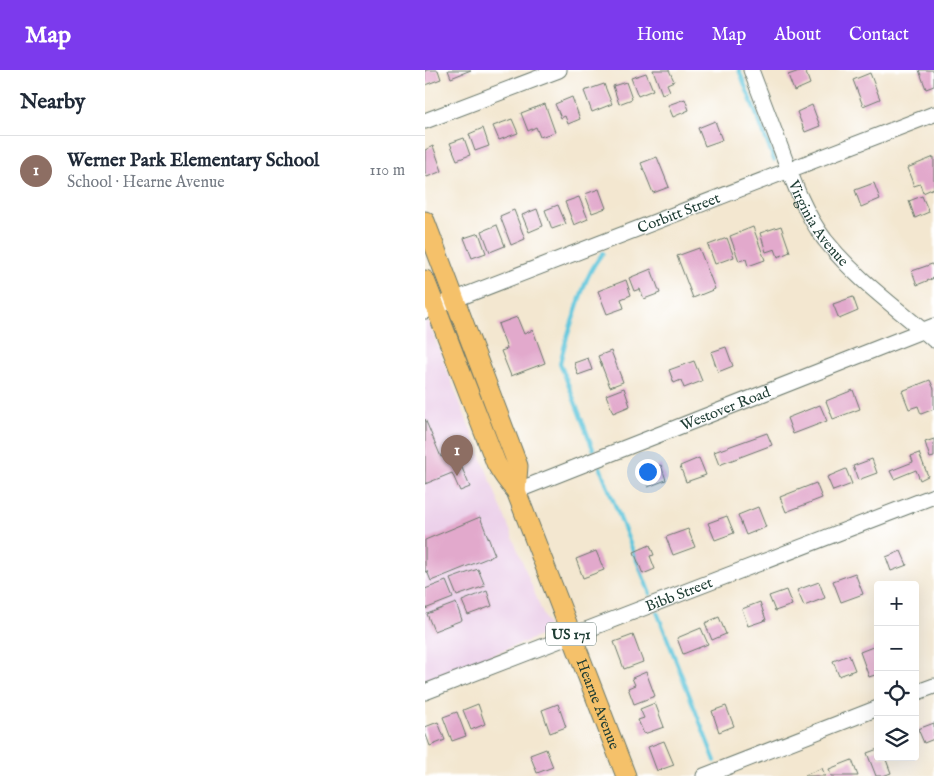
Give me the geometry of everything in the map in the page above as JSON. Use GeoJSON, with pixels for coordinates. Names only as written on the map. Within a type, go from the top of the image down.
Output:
{"type":"FeatureCollection","features":[{"type":"Feature","properties":{"kind":"main road","name":"Hearne Avenue"},"geometry":{"type":"LineString","coordinates":[[425,221],[517,466],[516,491]]}},
{"type":"Feature","properties":{"kind":"main road","name":"Hearne Avenue"},"geometry":{"type":"LineString","coordinates":[[425,280],[430,310],[501,473],[516,491],[626,776]]}},
{"type":"Feature","properties":{"kind":"street"},"geometry":{"type":"LineString","coordinates":[[425,121],[559,70]]}},
{"type":"Feature","properties":{"kind":"street","name":"Virginia Avenue"},"geometry":{"type":"LineString","coordinates":[[751,70],[796,189],[814,223],[839,257],[873,290],[930,332]]}},
{"type":"Feature","properties":{"kind":"street","name":"Corbitt Street"},"geometry":{"type":"LineString","coordinates":[[430,310],[934,114]]}},
{"type":"Feature","properties":{"kind":"street","name":"Westover Road"},"geometry":{"type":"LineString","coordinates":[[516,491],[930,332]]}},
{"type":"Feature","properties":{"kind":"street","name":"Bibb Street"},"geometry":{"type":"LineString","coordinates":[[425,692],[934,496]]}},
{"type":"Feature","properties":{"kind":"street"},"geometry":{"type":"LineString","coordinates":[[919,692],[934,686]]}},
{"type":"Feature","properties":{"kind":"street"},"geometry":{"type":"LineString","coordinates":[[704,776],[874,710]]}},
{"type":"Feature","properties":{"kind":"shaded area"},"geometry":{"type":"Polygon","coordinates":[[[427,319],[550,632],[425,681],[425,320],[427,319]]]}},
{"type":"Feature","properties":{"kind":"building"},"geometry":{"type":"Polygon","coordinates":[[[425,70],[438,70],[441,79],[425,85],[425,70]]]}},
{"type":"Feature","properties":{"kind":"building"},"geometry":{"type":"Polygon","coordinates":[[[448,70],[471,70],[451,78],[448,70]]]}},
{"type":"Feature","properties":{"kind":"building"},"geometry":{"type":"Polygon","coordinates":[[[653,70],[669,70],[674,81],[667,84],[670,91],[662,94],[653,70]]]}},
{"type":"Feature","properties":{"kind":"building"},"geometry":{"type":"Polygon","coordinates":[[[805,70],[810,84],[794,91],[788,75],[805,70]]]}},
{"type":"Feature","properties":{"kind":"building"},"geometry":{"type":"Polygon","coordinates":[[[919,70],[934,70],[934,86],[926,89],[919,70]]]}},
{"type":"Feature","properties":{"kind":"building"},"geometry":{"type":"Polygon","coordinates":[[[646,73],[653,90],[638,96],[631,78],[646,73]]]}},
{"type":"Feature","properties":{"kind":"building"},"geometry":{"type":"Polygon","coordinates":[[[870,73],[880,99],[863,106],[853,80],[870,73]]]}},
{"type":"Feature","properties":{"kind":"building"},"geometry":{"type":"Polygon","coordinates":[[[626,82],[632,99],[619,104],[613,86],[626,82]]]}},
{"type":"Feature","properties":{"kind":"building"},"geometry":{"type":"Polygon","coordinates":[[[604,84],[612,104],[592,112],[584,91],[604,84]]]}},
{"type":"Feature","properties":{"kind":"building"},"geometry":{"type":"Polygon","coordinates":[[[572,97],[580,119],[568,124],[565,116],[561,118],[555,104],[572,97]]]}},
{"type":"Feature","properties":{"kind":"building"},"geometry":{"type":"Polygon","coordinates":[[[685,99],[689,110],[673,117],[668,105],[685,99]]]}},
{"type":"Feature","properties":{"kind":"building"},"geometry":{"type":"Polygon","coordinates":[[[545,104],[555,132],[540,137],[536,127],[528,131],[521,113],[545,104]]]}},
{"type":"Feature","properties":{"kind":"building"},"geometry":{"type":"Polygon","coordinates":[[[812,105],[820,126],[805,132],[797,112],[812,105]]]}},
{"type":"Feature","properties":{"kind":"building"},"geometry":{"type":"Polygon","coordinates":[[[512,119],[518,133],[499,140],[493,126],[512,119]]]}},
{"type":"Feature","properties":{"kind":"building"},"geometry":{"type":"Polygon","coordinates":[[[715,121],[722,140],[705,146],[698,128],[715,121]]]}},
{"type":"Feature","properties":{"kind":"building"},"geometry":{"type":"Polygon","coordinates":[[[483,128],[489,146],[475,151],[469,134],[483,128]]]}},
{"type":"Feature","properties":{"kind":"building"},"geometry":{"type":"Polygon","coordinates":[[[464,138],[470,155],[457,160],[450,143],[464,138]]]}},
{"type":"Feature","properties":{"kind":"building"},"geometry":{"type":"Polygon","coordinates":[[[433,146],[442,171],[427,177],[425,172],[425,150],[433,146]]]}},
{"type":"Feature","properties":{"kind":"building"},"geometry":{"type":"Polygon","coordinates":[[[657,157],[669,187],[653,193],[641,163],[657,157]]]}},
{"type":"Feature","properties":{"kind":"building"},"geometry":{"type":"Polygon","coordinates":[[[934,157],[934,188],[923,193],[920,184],[914,186],[907,168],[934,157]]]}},
{"type":"Feature","properties":{"kind":"building"},"geometry":{"type":"Polygon","coordinates":[[[874,183],[880,199],[861,207],[855,190],[874,183]]]}},
{"type":"Feature","properties":{"kind":"building"},"geometry":{"type":"Polygon","coordinates":[[[599,189],[606,208],[592,213],[585,194],[599,189]]]}},
{"type":"Feature","properties":{"kind":"building"},"geometry":{"type":"Polygon","coordinates":[[[922,196],[929,212],[915,218],[909,201],[922,196]]]}},
{"type":"Feature","properties":{"kind":"building"},"geometry":{"type":"Polygon","coordinates":[[[579,197],[588,219],[574,225],[565,202],[579,197]]]}},
{"type":"Feature","properties":{"kind":"building"},"geometry":{"type":"Polygon","coordinates":[[[558,205],[566,224],[552,229],[545,210],[558,205]]]}},
{"type":"Feature","properties":{"kind":"building"},"geometry":{"type":"Polygon","coordinates":[[[537,209],[543,226],[529,232],[522,215],[537,209]]]}},
{"type":"Feature","properties":{"kind":"building"},"geometry":{"type":"Polygon","coordinates":[[[514,210],[525,239],[511,245],[500,216],[514,210]]]}},
{"type":"Feature","properties":{"kind":"building"},"geometry":{"type":"Polygon","coordinates":[[[497,225],[505,246],[490,252],[482,231],[497,225]]]}},
{"type":"Feature","properties":{"kind":"building"},"geometry":{"type":"Polygon","coordinates":[[[781,226],[790,252],[778,257],[775,249],[766,252],[760,233],[781,226]]]}},
{"type":"Feature","properties":{"kind":"building"},"geometry":{"type":"Polygon","coordinates":[[[753,227],[765,260],[748,266],[746,259],[739,261],[730,236],[753,227]]]}},
{"type":"Feature","properties":{"kind":"building"},"geometry":{"type":"Polygon","coordinates":[[[479,233],[486,253],[472,258],[464,238],[479,233]]]}},
{"type":"Feature","properties":{"kind":"building"},"geometry":{"type":"Polygon","coordinates":[[[727,238],[734,257],[715,264],[708,245],[727,238]]]}},
{"type":"Feature","properties":{"kind":"building"},"geometry":{"type":"Polygon","coordinates":[[[699,248],[715,289],[693,298],[677,256],[699,248]]]}},
{"type":"Feature","properties":{"kind":"building"},"geometry":{"type":"Polygon","coordinates":[[[932,264],[934,278],[917,285],[912,271],[932,264]]]}},
{"type":"Feature","properties":{"kind":"building"},"geometry":{"type":"Polygon","coordinates":[[[651,269],[660,293],[644,299],[640,289],[634,291],[629,278],[651,269]]]}},
{"type":"Feature","properties":{"kind":"building"},"geometry":{"type":"Polygon","coordinates":[[[626,280],[631,295],[621,299],[624,308],[607,314],[598,291],[626,280]]]}},
{"type":"Feature","properties":{"kind":"building"},"geometry":{"type":"Polygon","coordinates":[[[853,297],[858,311],[839,319],[833,304],[853,297]]]}},
{"type":"Feature","properties":{"kind":"building"},"geometry":{"type":"Polygon","coordinates":[[[517,317],[524,334],[533,330],[545,363],[511,376],[501,351],[507,349],[498,324],[517,317]]]}},
{"type":"Feature","properties":{"kind":"building"},"geometry":{"type":"Polygon","coordinates":[[[726,347],[733,366],[718,372],[711,352],[726,347]]]}},
{"type":"Feature","properties":{"kind":"building"},"geometry":{"type":"Polygon","coordinates":[[[611,351],[623,382],[610,387],[598,356],[611,351]]]}},
{"type":"Feature","properties":{"kind":"building"},"geometry":{"type":"Polygon","coordinates":[[[588,358],[592,370],[578,375],[574,363],[588,358]]]}},
{"type":"Feature","properties":{"kind":"building"},"geometry":{"type":"Polygon","coordinates":[[[694,361],[702,381],[684,388],[681,380],[674,383],[669,370],[694,361]]]}},
{"type":"Feature","properties":{"kind":"building"},"geometry":{"type":"Polygon","coordinates":[[[930,380],[934,389],[934,409],[921,414],[918,406],[909,409],[902,391],[930,380]]]}},
{"type":"Feature","properties":{"kind":"building"},"geometry":{"type":"Polygon","coordinates":[[[624,388],[630,406],[613,413],[606,395],[624,388]]]}},
{"type":"Feature","properties":{"kind":"building"},"geometry":{"type":"Polygon","coordinates":[[[853,390],[860,409],[833,419],[826,401],[853,390]]]}},
{"type":"Feature","properties":{"kind":"building"},"geometry":{"type":"Polygon","coordinates":[[[820,405],[827,421],[793,434],[787,418],[820,405]]]}},
{"type":"Feature","properties":{"kind":"building"},"geometry":{"type":"Polygon","coordinates":[[[425,419],[441,457],[455,451],[470,487],[460,491],[452,473],[425,484],[425,419]]]}},
{"type":"Feature","properties":{"kind":"building"},"geometry":{"type":"Polygon","coordinates":[[[767,433],[772,445],[719,465],[714,452],[767,433]]]}},
{"type":"Feature","properties":{"kind":"building"},"geometry":{"type":"Polygon","coordinates":[[[934,439],[934,457],[930,458],[925,442],[934,439]]]}},
{"type":"Feature","properties":{"kind":"building"},"geometry":{"type":"Polygon","coordinates":[[[919,453],[928,476],[920,480],[916,470],[894,479],[890,471],[913,462],[911,456],[919,453]]]}},
{"type":"Feature","properties":{"kind":"building"},"geometry":{"type":"Polygon","coordinates":[[[699,458],[706,475],[686,482],[680,466],[699,458]]]}},
{"type":"Feature","properties":{"kind":"building"},"geometry":{"type":"Polygon","coordinates":[[[872,459],[877,473],[858,480],[853,466],[872,459]]]}},
{"type":"Feature","properties":{"kind":"building"},"geometry":{"type":"Polygon","coordinates":[[[661,465],[666,480],[648,487],[642,472],[661,465]]]}},
{"type":"Feature","properties":{"kind":"building"},"geometry":{"type":"Polygon","coordinates":[[[846,469],[852,484],[833,491],[827,477],[846,469]]]}},
{"type":"Feature","properties":{"kind":"building"},"geometry":{"type":"Polygon","coordinates":[[[816,483],[822,498],[786,512],[780,497],[816,483]]]}},
{"type":"Feature","properties":{"kind":"building"},"geometry":{"type":"Polygon","coordinates":[[[758,507],[766,527],[746,535],[738,515],[758,507]]]}},
{"type":"Feature","properties":{"kind":"building"},"geometry":{"type":"Polygon","coordinates":[[[727,516],[734,533],[715,540],[708,523],[727,516]]]}},
{"type":"Feature","properties":{"kind":"building"},"geometry":{"type":"Polygon","coordinates":[[[480,517],[495,555],[431,581],[427,571],[425,572],[425,540],[480,517]]]}},
{"type":"Feature","properties":{"kind":"building"},"geometry":{"type":"Polygon","coordinates":[[[688,529],[695,547],[673,555],[666,537],[688,529]]]}},
{"type":"Feature","properties":{"kind":"building"},"geometry":{"type":"Polygon","coordinates":[[[650,545],[654,555],[650,556],[655,569],[643,574],[634,552],[650,545]]]}},
{"type":"Feature","properties":{"kind":"building"},"geometry":{"type":"Polygon","coordinates":[[[596,551],[604,570],[583,578],[576,559],[596,551]]]}},
{"type":"Feature","properties":{"kind":"building"},"geometry":{"type":"Polygon","coordinates":[[[901,551],[907,565],[891,571],[886,557],[901,551]]]}},
{"type":"Feature","properties":{"kind":"building"},"geometry":{"type":"Polygon","coordinates":[[[478,569],[485,586],[457,596],[450,579],[478,569]]]}},
{"type":"Feature","properties":{"kind":"building"},"geometry":{"type":"Polygon","coordinates":[[[855,573],[863,594],[841,602],[833,581],[855,573]]]}},
{"type":"Feature","properties":{"kind":"building"},"geometry":{"type":"Polygon","coordinates":[[[446,581],[453,598],[425,609],[425,589],[446,581]]]}},
{"type":"Feature","properties":{"kind":"building"},"geometry":{"type":"Polygon","coordinates":[[[819,582],[825,598],[804,606],[797,590],[819,582]]]}},
{"type":"Feature","properties":{"kind":"building"},"geometry":{"type":"Polygon","coordinates":[[[786,590],[792,605],[775,611],[769,596],[786,590]]]}},
{"type":"Feature","properties":{"kind":"building"},"geometry":{"type":"Polygon","coordinates":[[[487,591],[492,606],[468,615],[462,601],[487,591]]]}},
{"type":"Feature","properties":{"kind":"building"},"geometry":{"type":"Polygon","coordinates":[[[760,602],[766,620],[748,626],[742,609],[760,602]]]}},
{"type":"Feature","properties":{"kind":"building"},"geometry":{"type":"Polygon","coordinates":[[[456,603],[462,620],[434,631],[427,614],[456,603]]]}},
{"type":"Feature","properties":{"kind":"building"},"geometry":{"type":"Polygon","coordinates":[[[719,617],[726,634],[712,640],[705,623],[719,617]]]}},
{"type":"Feature","properties":{"kind":"building"},"geometry":{"type":"Polygon","coordinates":[[[701,628],[708,644],[683,654],[677,638],[701,628]]]}},
{"type":"Feature","properties":{"kind":"building"},"geometry":{"type":"Polygon","coordinates":[[[633,635],[643,662],[624,669],[614,642],[633,635]]]}},
{"type":"Feature","properties":{"kind":"building"},"geometry":{"type":"Polygon","coordinates":[[[874,647],[874,675],[869,677],[860,652],[874,647]]]}},
{"type":"Feature","properties":{"kind":"building"},"geometry":{"type":"Polygon","coordinates":[[[849,655],[855,670],[839,676],[833,661],[849,655]]]}},
{"type":"Feature","properties":{"kind":"building"},"geometry":{"type":"Polygon","coordinates":[[[646,672],[655,696],[634,704],[628,688],[635,685],[632,678],[646,672]]]}},
{"type":"Feature","properties":{"kind":"building"},"geometry":{"type":"Polygon","coordinates":[[[655,703],[664,727],[644,734],[638,720],[644,718],[640,709],[655,703]]]}},
{"type":"Feature","properties":{"kind":"building"},"geometry":{"type":"Polygon","coordinates":[[[478,704],[485,724],[471,730],[463,710],[478,704]]]}},
{"type":"Feature","properties":{"kind":"building"},"geometry":{"type":"Polygon","coordinates":[[[558,704],[566,727],[550,733],[542,710],[558,704]]]}},
{"type":"Feature","properties":{"kind":"building"},"geometry":{"type":"Polygon","coordinates":[[[726,706],[734,726],[719,732],[712,711],[726,706]]]}},
{"type":"Feature","properties":{"kind":"building"},"geometry":{"type":"Polygon","coordinates":[[[457,712],[466,736],[452,741],[443,717],[457,712]]]}},
{"type":"Feature","properties":{"kind":"building"},"geometry":{"type":"Polygon","coordinates":[[[438,722],[445,740],[430,746],[425,727],[438,722]]]}},
{"type":"Feature","properties":{"kind":"building"},"geometry":{"type":"Polygon","coordinates":[[[934,723],[934,739],[924,743],[919,729],[934,723]]]}},
{"type":"Feature","properties":{"kind":"building"},"geometry":{"type":"Polygon","coordinates":[[[664,741],[674,765],[657,771],[648,747],[664,741]]]}},
{"type":"Feature","properties":{"kind":"building"},"geometry":{"type":"Polygon","coordinates":[[[546,749],[553,767],[537,773],[530,755],[546,749]]]}},
{"type":"Feature","properties":{"kind":"building"},"geometry":{"type":"Polygon","coordinates":[[[874,750],[874,761],[886,761],[891,773],[876,776],[867,753],[874,750]]]}},
{"type":"Feature","properties":{"kind":"building"},"geometry":{"type":"Polygon","coordinates":[[[852,760],[858,776],[831,776],[829,769],[852,760]]]}},
{"type":"Feature","properties":{"kind":"building"},"geometry":{"type":"Polygon","coordinates":[[[822,768],[825,776],[805,776],[805,775],[822,768]]]}},
{"type":"Feature","properties":{"kind":"waterway"},"geometry":{"type":"LineString","coordinates":[[739,70],[774,160]]}},
{"type":"Feature","properties":{"kind":"waterway"},"geometry":{"type":"LineString","coordinates":[[593,449],[560,363],[586,282],[593,267],[603,253]]}},
{"type":"Feature","properties":{"kind":"waterway"},"geometry":{"type":"LineString","coordinates":[[600,467],[650,594]]}},
{"type":"Feature","properties":{"kind":"waterway"},"geometry":{"type":"LineString","coordinates":[[657,612],[715,761]]}},
{"type":"Feature","properties":{"kind":"place","name":"Werner Park Elementary School"},"geometry":{"type":"Point","coordinates":[457,476]}}]}
